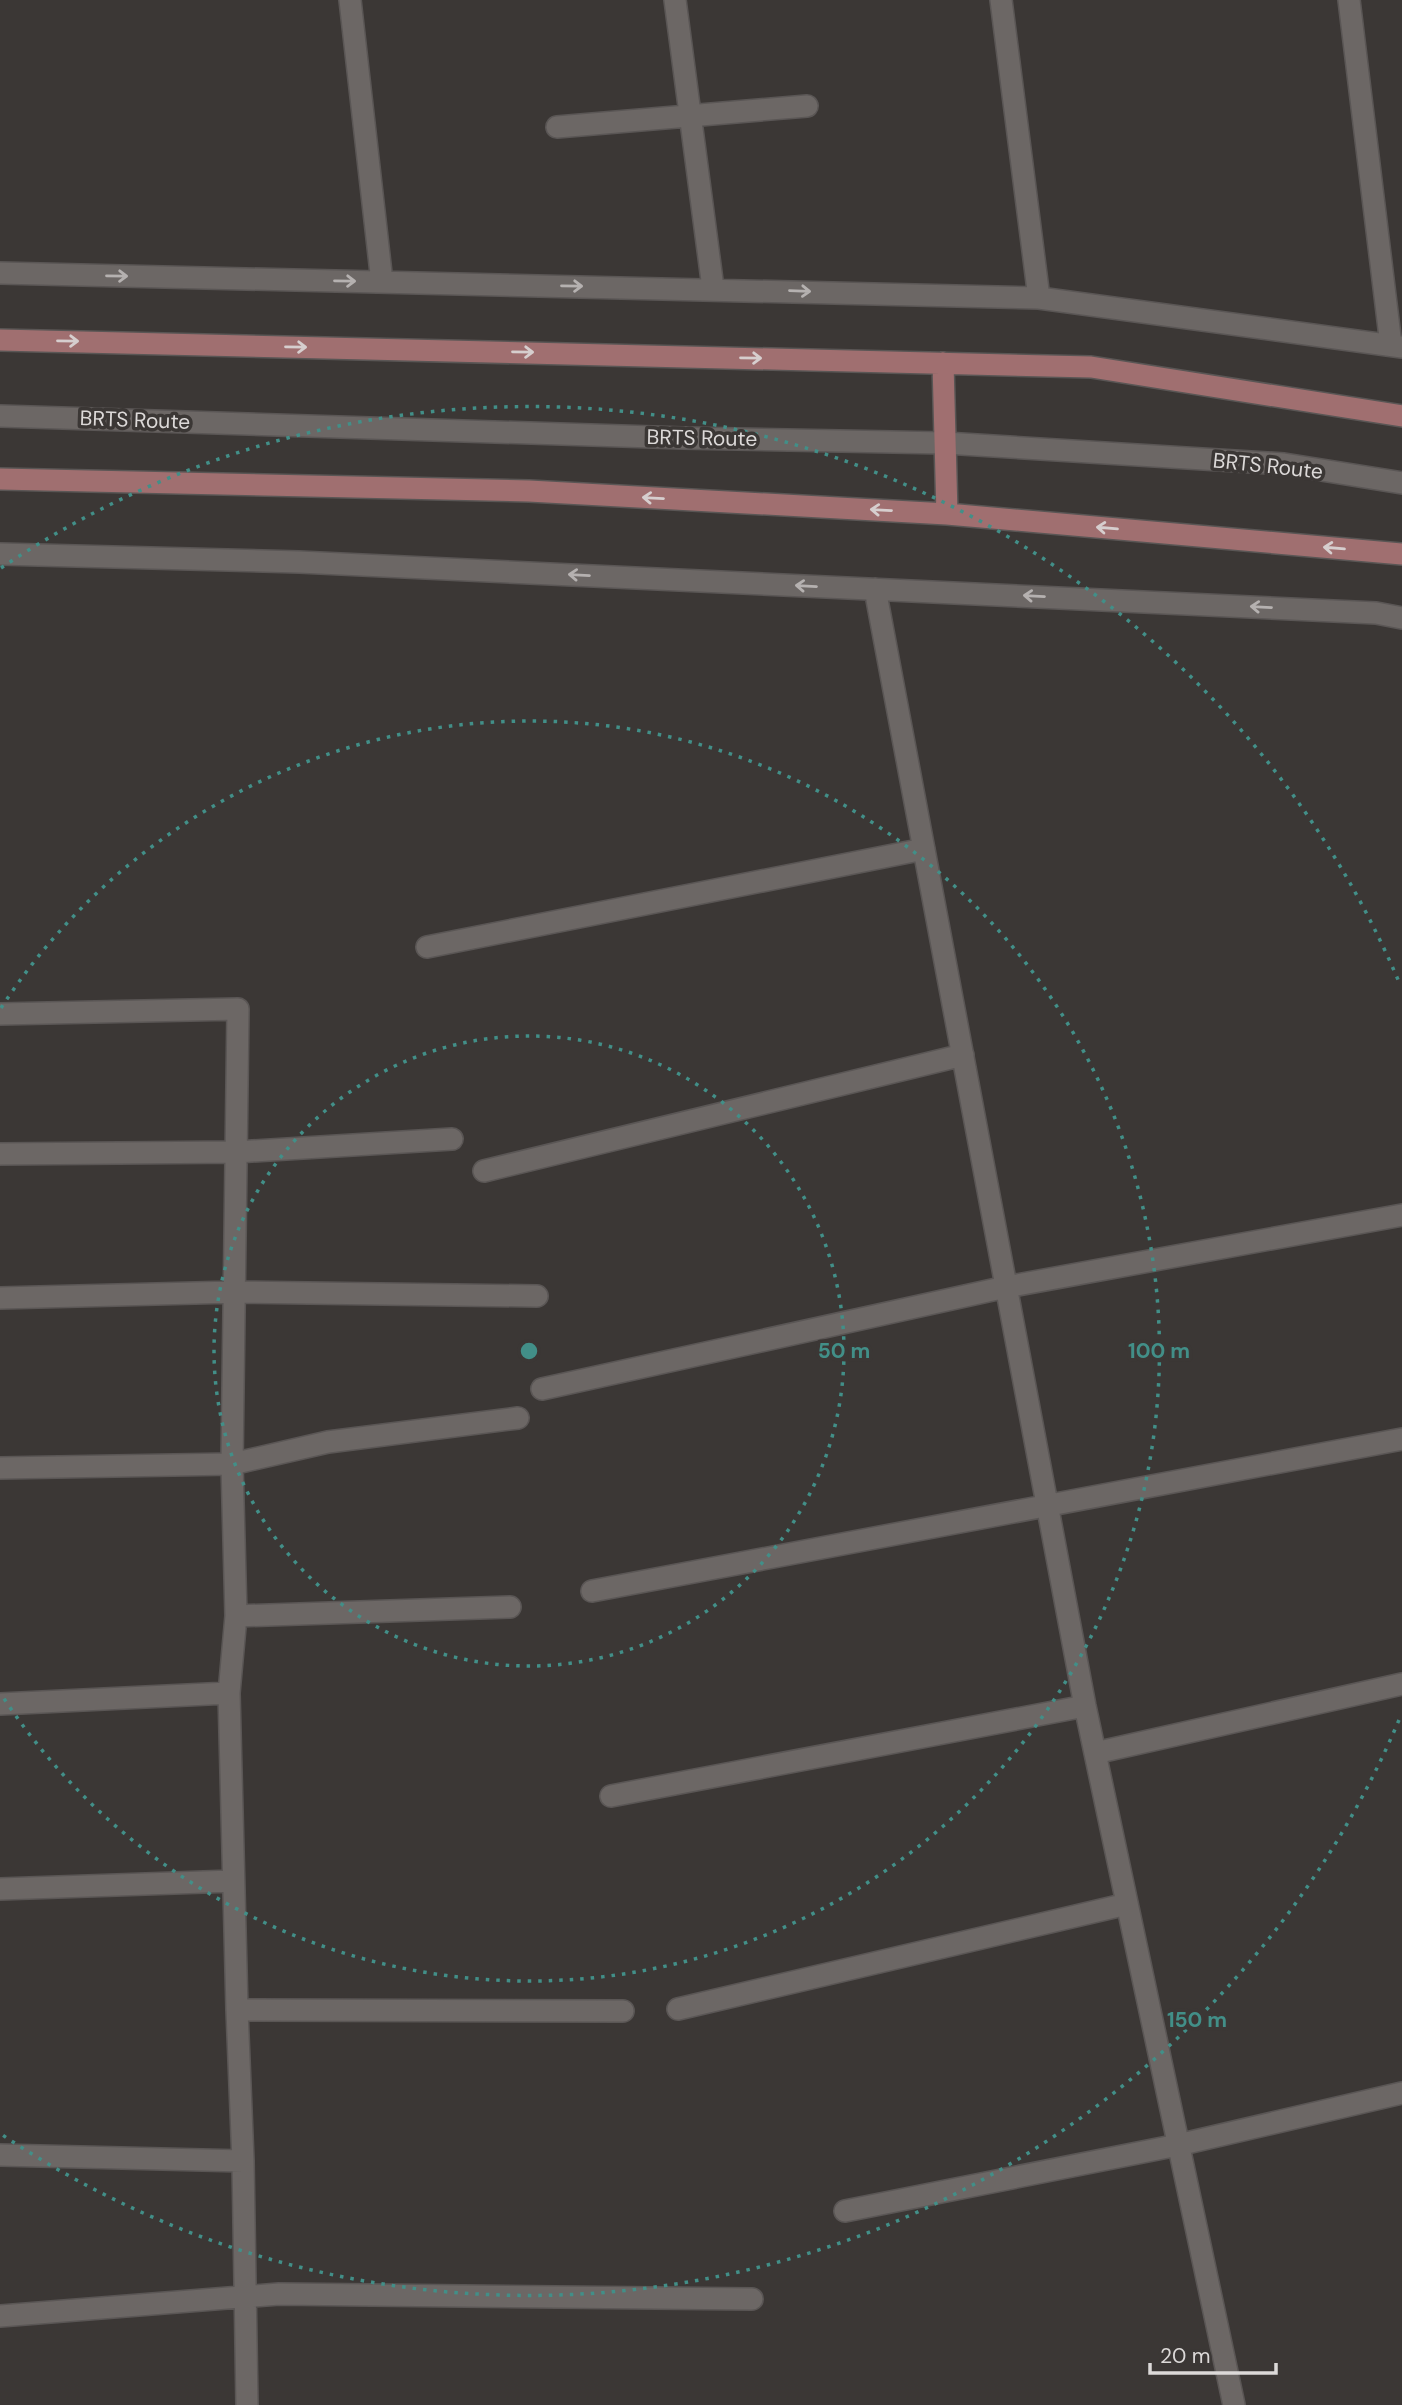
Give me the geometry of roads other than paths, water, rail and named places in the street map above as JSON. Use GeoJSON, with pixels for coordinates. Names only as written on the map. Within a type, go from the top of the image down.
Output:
{"type":"FeatureCollection","features":[{"type":"Feature","properties":{"kind":"main road"},"geometry":{"type":"LineString","coordinates":[[0,340],[1091,367],[1402,416]]}},
{"type":"Feature","properties":{"kind":"main road"},"geometry":{"type":"LineString","coordinates":[[943,363],[947,514]]}},
{"type":"Feature","properties":{"kind":"main road"},"geometry":{"type":"LineString","coordinates":[[0,479],[529,491],[947,514],[1402,554]]}},
{"type":"Feature","properties":{"kind":"street"},"geometry":{"type":"LineString","coordinates":[[350,0],[382,282]]}},
{"type":"Feature","properties":{"kind":"street"},"geometry":{"type":"LineString","coordinates":[[675,0],[713,288]]}},
{"type":"Feature","properties":{"kind":"street"},"geometry":{"type":"LineString","coordinates":[[1001,0],[1039,298]]}},
{"type":"Feature","properties":{"kind":"street"},"geometry":{"type":"LineString","coordinates":[[0,273],[713,288],[1039,298],[1397,346],[1349,0]]}},
{"type":"Feature","properties":{"kind":"street"},"geometry":{"type":"LineString","coordinates":[[557,127],[807,106]]}},
{"type":"Feature","properties":{"kind":"street","name":"BRTS Route"},"geometry":{"type":"LineString","coordinates":[[0,416],[945,443],[1284,464],[1402,483]]}},
{"type":"Feature","properties":{"kind":"street"},"geometry":{"type":"LineString","coordinates":[[0,554],[299,562],[1376,613],[1402,618]]}},
{"type":"Feature","properties":{"kind":"street"},"geometry":{"type":"LineString","coordinates":[[875,589],[1095,1753],[1234,2405]]}},
{"type":"Feature","properties":{"kind":"street"},"geometry":{"type":"LineString","coordinates":[[427,947],[924,849]]}},
{"type":"Feature","properties":{"kind":"street"},"geometry":{"type":"LineString","coordinates":[[0,1014],[238,1009],[232,1464],[236,1616],[229,1693],[243,2161],[247,2405]]}},
{"type":"Feature","properties":{"kind":"street"},"geometry":{"type":"LineString","coordinates":[[484,1171],[963,1055]]}},
{"type":"Feature","properties":{"kind":"street"},"geometry":{"type":"LineString","coordinates":[[0,1154],[237,1152],[452,1139]]}},
{"type":"Feature","properties":{"kind":"street"},"geometry":{"type":"LineString","coordinates":[[542,1389],[1006,1287],[1402,1215]]}},
{"type":"Feature","properties":{"kind":"street"},"geometry":{"type":"LineString","coordinates":[[0,1298],[234,1292],[537,1296]]}},
{"type":"Feature","properties":{"kind":"street"},"geometry":{"type":"LineString","coordinates":[[0,1468],[232,1464],[328,1442],[518,1418]]}},
{"type":"Feature","properties":{"kind":"street"},"geometry":{"type":"LineString","coordinates":[[592,1591],[1402,1439]]}},
{"type":"Feature","properties":{"kind":"street"},"geometry":{"type":"LineString","coordinates":[[236,1616],[510,1607]]}},
{"type":"Feature","properties":{"kind":"street"},"geometry":{"type":"LineString","coordinates":[[1095,1753],[1402,1684]]}},
{"type":"Feature","properties":{"kind":"street"},"geometry":{"type":"LineString","coordinates":[[0,1704],[229,1693]]}},
{"type":"Feature","properties":{"kind":"street"},"geometry":{"type":"LineString","coordinates":[[611,1796],[1086,1706]]}},
{"type":"Feature","properties":{"kind":"street"},"geometry":{"type":"LineString","coordinates":[[0,1889],[233,1881]]}},
{"type":"Feature","properties":{"kind":"street"},"geometry":{"type":"LineString","coordinates":[[678,2008],[1127,1904]]}},
{"type":"Feature","properties":{"kind":"street"},"geometry":{"type":"LineString","coordinates":[[237,2010],[623,2011]]}},
{"type":"Feature","properties":{"kind":"street"},"geometry":{"type":"LineString","coordinates":[[845,2211],[1178,2145],[1402,2093]]}},
{"type":"Feature","properties":{"kind":"street"},"geometry":{"type":"LineString","coordinates":[[0,2155],[243,2161]]}},
{"type":"Feature","properties":{"kind":"street"},"geometry":{"type":"LineString","coordinates":[[0,2316],[245,2296],[752,2299]]}}]}
